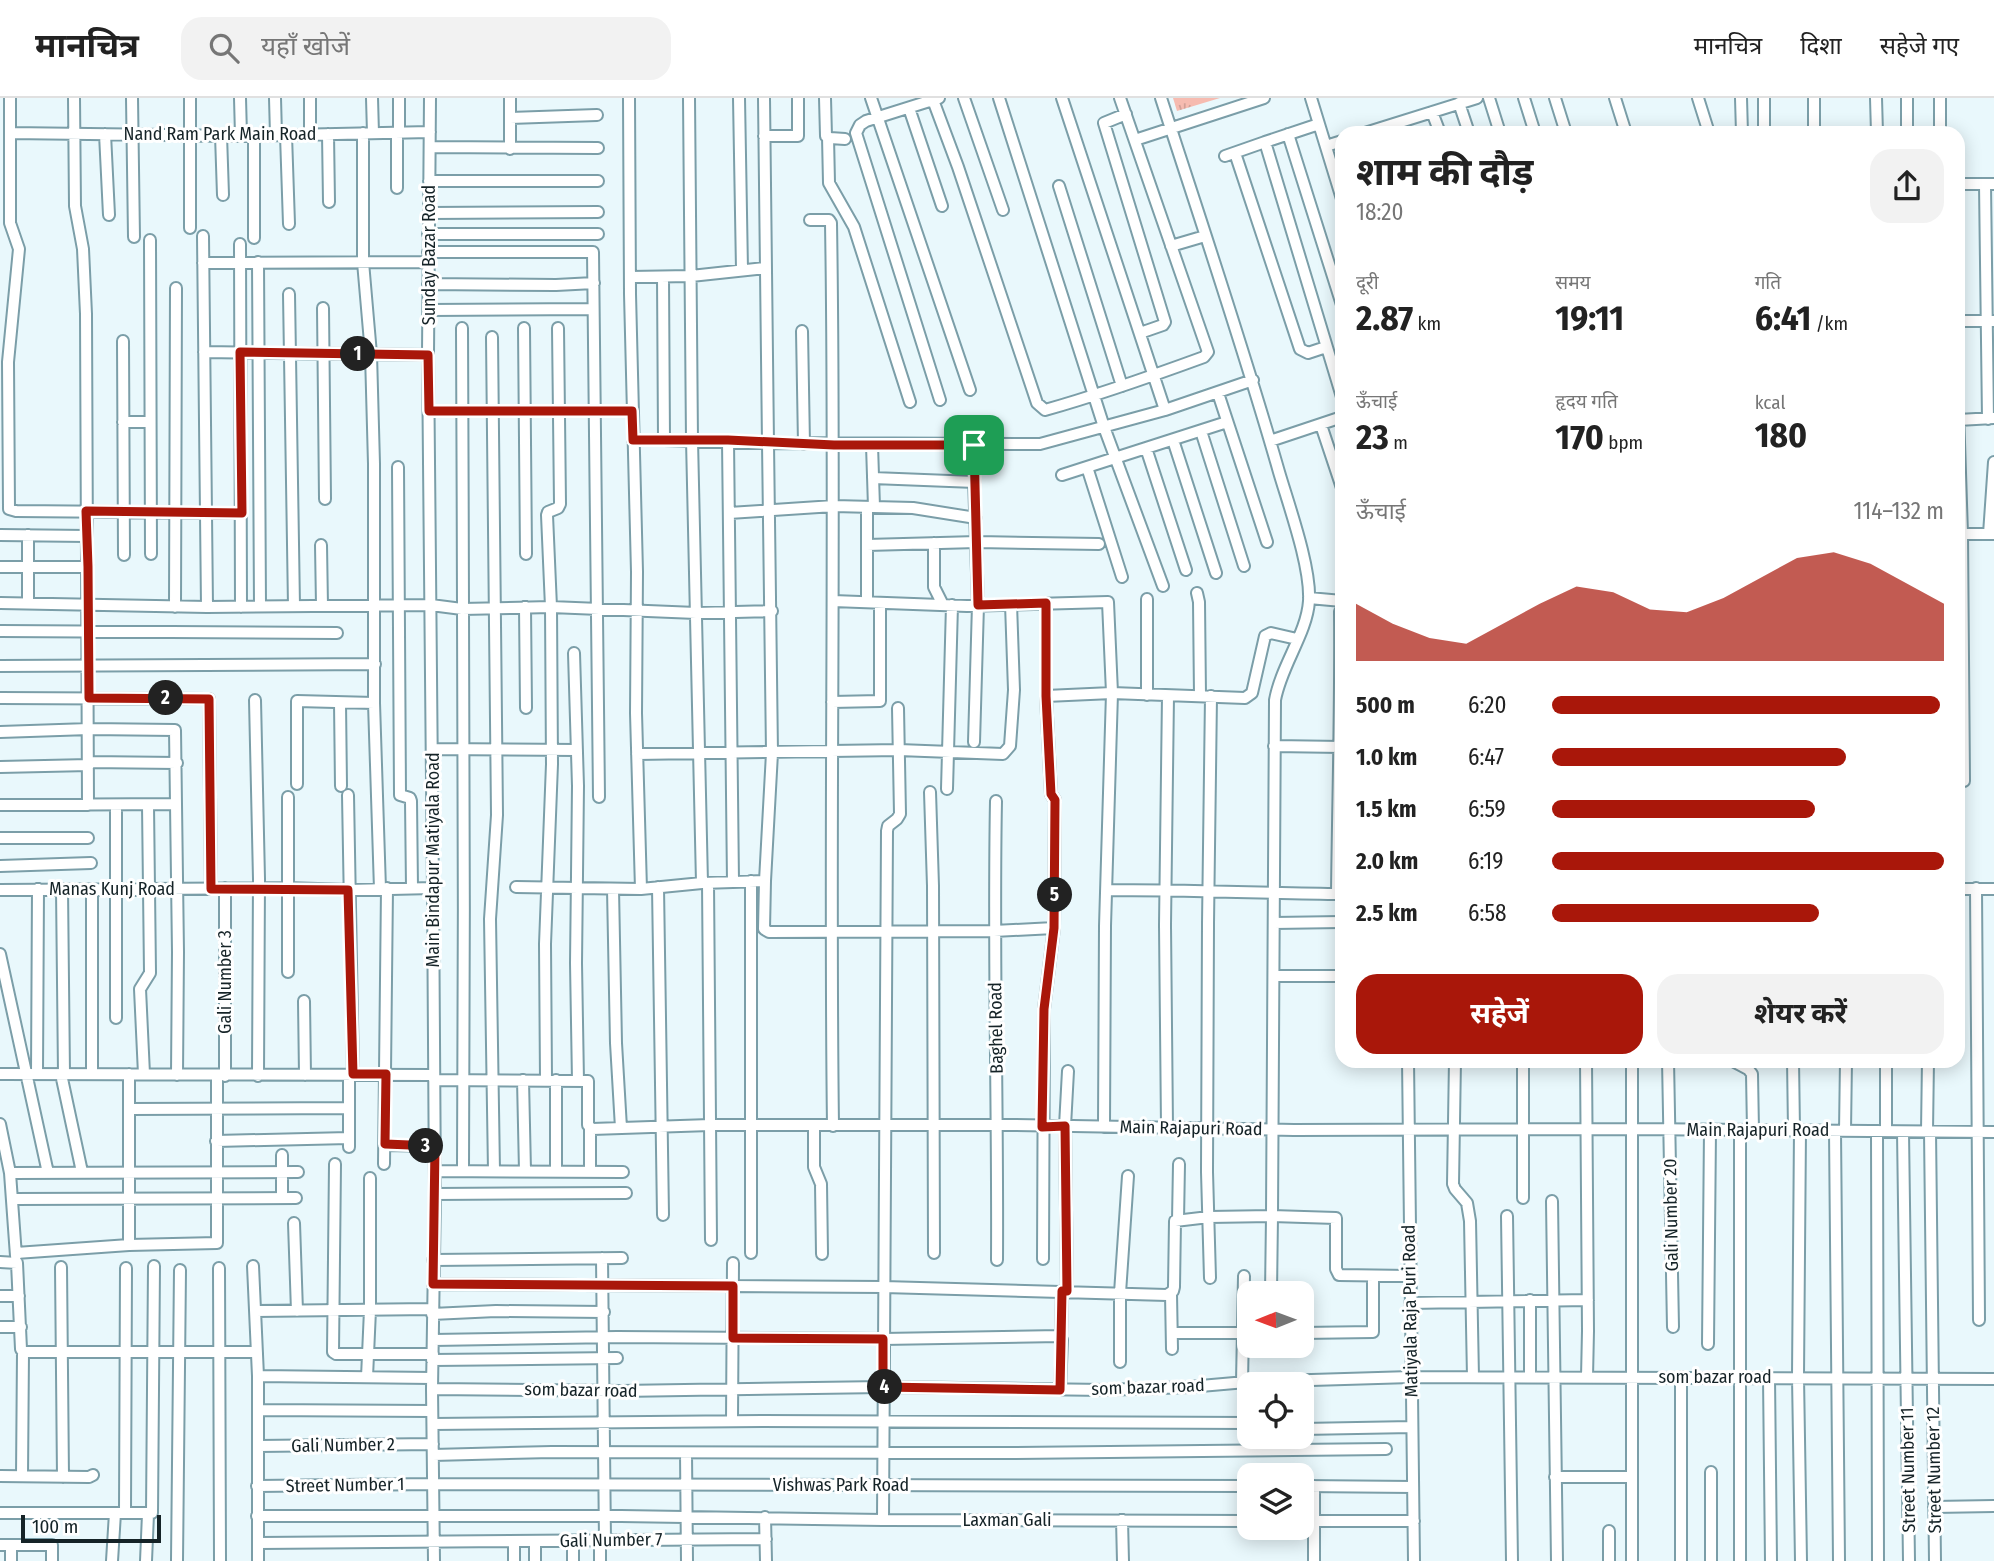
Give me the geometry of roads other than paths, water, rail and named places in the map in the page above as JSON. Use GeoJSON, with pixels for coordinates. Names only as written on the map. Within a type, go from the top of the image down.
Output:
{"type":"FeatureCollection","features":[{"type":"Feature","properties":{"kind":"street"},"geometry":{"type":"LineString","coordinates":[[10,98],[10,229],[19,244],[5,327],[4,488],[9,506],[12,511],[242,513]]}},
{"type":"Feature","properties":{"kind":"street"},"geometry":{"type":"LineString","coordinates":[[74,98],[75,205],[83,249],[86,314],[88,805]]}},
{"type":"Feature","properties":{"kind":"street"},"geometry":{"type":"LineString","coordinates":[[132,98],[134,237]]}},
{"type":"Feature","properties":{"kind":"street"},"geometry":{"type":"LineString","coordinates":[[190,98],[190,228]]}},
{"type":"Feature","properties":{"kind":"street"},"geometry":{"type":"LineString","coordinates":[[240,98],[241,135]]}},
{"type":"Feature","properties":{"kind":"street"},"geometry":{"type":"LineString","coordinates":[[275,98],[289,224]]}},
{"type":"Feature","properties":{"kind":"street"},"geometry":{"type":"LineString","coordinates":[[310,98],[310,134]]}},
{"type":"Feature","properties":{"kind":"street"},"geometry":{"type":"LineString","coordinates":[[372,98],[363,262],[371,354],[374,464],[374,703],[383,889],[386,1074],[384,1164]]}},
{"type":"Feature","properties":{"kind":"street"},"geometry":{"type":"LineString","coordinates":[[397,188],[399,98]]}},
{"type":"Feature","properties":{"kind":"street","name":"Sunday Bazar Road"},"geometry":{"type":"LineString","coordinates":[[429,411],[430,98]]}},
{"type":"Feature","properties":{"kind":"street"},"geometry":{"type":"LineString","coordinates":[[510,98],[510,149]]}},
{"type":"Feature","properties":{"kind":"street"},"geometry":{"type":"LineString","coordinates":[[629,98],[641,889]]}},
{"type":"Feature","properties":{"kind":"street"},"geometry":{"type":"LineString","coordinates":[[689,98],[698,754],[705,883],[711,1240]]}},
{"type":"Feature","properties":{"kind":"street"},"geometry":{"type":"LineString","coordinates":[[739,98],[742,270]]}},
{"type":"Feature","properties":{"kind":"street"},"geometry":{"type":"LineString","coordinates":[[764,98],[772,611],[772,753],[764,930],[994,931],[1054,928]]}},
{"type":"Feature","properties":{"kind":"street"},"geometry":{"type":"LineString","coordinates":[[764,136],[798,136],[798,98]]}},
{"type":"Feature","properties":{"kind":"street"},"geometry":{"type":"LineString","coordinates":[[825,98],[829,183],[854,226],[910,402]]}},
{"type":"Feature","properties":{"kind":"street"},"geometry":{"type":"LineString","coordinates":[[871,98],[970,390]]}},
{"type":"Feature","properties":{"kind":"street"},"geometry":{"type":"LineString","coordinates":[[964,98],[1003,210]]}},
{"type":"Feature","properties":{"kind":"street"},"geometry":{"type":"LineString","coordinates":[[999,98],[1104,427],[1163,586]]}},
{"type":"Feature","properties":{"kind":"street"},"geometry":{"type":"LineString","coordinates":[[1062,98],[1165,410]]}},
{"type":"Feature","properties":{"kind":"street"},"geometry":{"type":"LineString","coordinates":[[940,400],[856,133],[860,125],[936,99],[1037,403],[1045,410],[1154,375],[1204,357],[1208,352],[1120,98]]}},
{"type":"Feature","properties":{"kind":"street"},"geometry":{"type":"LineString","coordinates":[[1161,98],[1253,380],[1296,532],[1309,598],[1297,639],[1277,687],[1274,746],[1271,1281]]}},
{"type":"Feature","properties":{"kind":"street"},"geometry":{"type":"LineString","coordinates":[[1135,140],[1264,98]]}},
{"type":"Feature","properties":{"kind":"street"},"geometry":{"type":"LineString","coordinates":[[1311,98],[1335,176]]}},
{"type":"Feature","properties":{"kind":"street"},"geometry":{"type":"LineString","coordinates":[[1390,126],[1477,98]]}},
{"type":"Feature","properties":{"kind":"street"},"geometry":{"type":"LineString","coordinates":[[1489,98],[1498,126]]}},
{"type":"Feature","properties":{"kind":"street"},"geometry":{"type":"LineString","coordinates":[[1524,98],[1533,126]]}},
{"type":"Feature","properties":{"kind":"street"},"geometry":{"type":"LineString","coordinates":[[1555,98],[1564,126]]}},
{"type":"Feature","properties":{"kind":"street"},"geometry":{"type":"LineString","coordinates":[[1615,98],[1624,126]]}},
{"type":"Feature","properties":{"kind":"street"},"geometry":{"type":"LineString","coordinates":[[1698,98],[1707,126]]}},
{"type":"Feature","properties":{"kind":"street"},"geometry":{"type":"LineString","coordinates":[[1741,98],[1742,126]]}},
{"type":"Feature","properties":{"kind":"street"},"geometry":{"type":"LineString","coordinates":[[1764,98],[1764,126]]}},
{"type":"Feature","properties":{"kind":"street"},"geometry":{"type":"LineString","coordinates":[[1814,98],[1814,126]]}},
{"type":"Feature","properties":{"kind":"street"},"geometry":{"type":"LineString","coordinates":[[1876,98],[1877,126]]}},
{"type":"Feature","properties":{"kind":"street"},"geometry":{"type":"LineString","coordinates":[[1907,98],[1907,126]]}},
{"type":"Feature","properties":{"kind":"street"},"geometry":{"type":"LineString","coordinates":[[1940,98],[1940,126]]}},
{"type":"Feature","properties":{"kind":"street"},"geometry":{"type":"LineString","coordinates":[[1459,103],[1467,126]]}},
{"type":"Feature","properties":{"kind":"street"},"geometry":{"type":"LineString","coordinates":[[909,108],[943,206]]}},
{"type":"Feature","properties":{"kind":"street"},"geometry":{"type":"LineString","coordinates":[[1432,112],[1437,126]]}},
{"type":"Feature","properties":{"kind":"street"},"geometry":{"type":"LineString","coordinates":[[1126,114],[1104,123],[1165,322],[1140,333]]}},
{"type":"Feature","properties":{"kind":"street"},"geometry":{"type":"LineString","coordinates":[[510,118],[597,116]]}},
{"type":"Feature","properties":{"kind":"street"},"geometry":{"type":"LineString","coordinates":[[1404,120],[1406,126]]}},
{"type":"Feature","properties":{"kind":"street"},"geometry":{"type":"LineString","coordinates":[[1319,124],[1231,154],[1300,349],[1308,353],[1326,347]]}},
{"type":"Feature","properties":{"kind":"street","name":"Nand Ram Park Main Road"},"geometry":{"type":"LineString","coordinates":[[10,133],[281,135],[430,131]]}},
{"type":"Feature","properties":{"kind":"street"},"geometry":{"type":"LineString","coordinates":[[104,134],[108,215]]}},
{"type":"Feature","properties":{"kind":"street"},"geometry":{"type":"LineString","coordinates":[[328,134],[328,202]]}},
{"type":"Feature","properties":{"kind":"street"},"geometry":{"type":"LineString","coordinates":[[1288,134],[1335,283]]}},
{"type":"Feature","properties":{"kind":"street"},"geometry":{"type":"LineString","coordinates":[[220,135],[223,195]]}},
{"type":"Feature","properties":{"kind":"street"},"geometry":{"type":"LineString","coordinates":[[254,135],[254,238]]}},
{"type":"Feature","properties":{"kind":"street"},"geometry":{"type":"LineString","coordinates":[[828,137],[845,139]]}},
{"type":"Feature","properties":{"kind":"street"},"geometry":{"type":"LineString","coordinates":[[1265,142],[1335,375]]}},
{"type":"Feature","properties":{"kind":"street"},"geometry":{"type":"LineString","coordinates":[[1326,146],[1335,143]]}},
{"type":"Feature","properties":{"kind":"street"},"geometry":{"type":"LineString","coordinates":[[429,147],[598,148]]}},
{"type":"Feature","properties":{"kind":"street"},"geometry":{"type":"LineString","coordinates":[[429,181],[598,181]]}},
{"type":"Feature","properties":{"kind":"street"},"geometry":{"type":"LineString","coordinates":[[1965,184],[1990,184],[1991,418],[1965,420]]}},
{"type":"Feature","properties":{"kind":"street"},"geometry":{"type":"LineString","coordinates":[[1059,186],[1122,386]]}},
{"type":"Feature","properties":{"kind":"street"},"geometry":{"type":"LineString","coordinates":[[429,213],[598,212]]}},
{"type":"Feature","properties":{"kind":"street"},"geometry":{"type":"LineString","coordinates":[[810,220],[829,220],[831,223],[834,506],[830,931],[833,1125]]}},
{"type":"Feature","properties":{"kind":"street"},"geometry":{"type":"LineString","coordinates":[[428,234],[598,234]]}},
{"type":"Feature","properties":{"kind":"street"},"geometry":{"type":"LineString","coordinates":[[203,236],[207,607]]}},
{"type":"Feature","properties":{"kind":"street"},"geometry":{"type":"LineString","coordinates":[[1171,246],[1205,236]]}},
{"type":"Feature","properties":{"kind":"street"},"geometry":{"type":"LineString","coordinates":[[150,240],[151,554]]}},
{"type":"Feature","properties":{"kind":"street"},"geometry":{"type":"LineString","coordinates":[[240,244],[241,607]]}},
{"type":"Feature","properties":{"kind":"street"},"geometry":{"type":"LineString","coordinates":[[203,263],[363,262],[428,257],[593,252],[599,797]]}},
{"type":"Feature","properties":{"kind":"street"},"geometry":{"type":"LineString","coordinates":[[258,262],[260,606]]}},
{"type":"Feature","properties":{"kind":"street"},"geometry":{"type":"LineString","coordinates":[[630,277],[691,276],[765,268]]}},
{"type":"Feature","properties":{"kind":"street"},"geometry":{"type":"LineString","coordinates":[[663,277],[664,440]]}},
{"type":"Feature","properties":{"kind":"street"},"geometry":{"type":"LineString","coordinates":[[428,284],[594,283]]}},
{"type":"Feature","properties":{"kind":"street"},"geometry":{"type":"LineString","coordinates":[[175,607],[176,288]]}},
{"type":"Feature","properties":{"kind":"street"},"geometry":{"type":"LineString","coordinates":[[289,294],[294,606]]}},
{"type":"Feature","properties":{"kind":"street"},"geometry":{"type":"LineString","coordinates":[[323,308],[325,499]]}},
{"type":"Feature","properties":{"kind":"street"},"geometry":{"type":"LineString","coordinates":[[429,310],[592,309]]}},
{"type":"Feature","properties":{"kind":"street"},"geometry":{"type":"LineString","coordinates":[[1965,321],[1990,321]]}},
{"type":"Feature","properties":{"kind":"street"},"geometry":{"type":"LineString","coordinates":[[462,328],[463,750],[466,823],[463,1171]]}},
{"type":"Feature","properties":{"kind":"street"},"geometry":{"type":"LineString","coordinates":[[524,328],[526,554]]}},
{"type":"Feature","properties":{"kind":"street"},"geometry":{"type":"LineString","coordinates":[[556,1171],[546,888],[552,751],[547,515],[559,506],[558,328]]}},
{"type":"Feature","properties":{"kind":"street"},"geometry":{"type":"LineString","coordinates":[[802,331],[804,444]]}},
{"type":"Feature","properties":{"kind":"street"},"geometry":{"type":"LineString","coordinates":[[492,337],[497,815],[490,919],[494,1171]]}},
{"type":"Feature","properties":{"kind":"street"},"geometry":{"type":"LineString","coordinates":[[123,341],[124,555]]}},
{"type":"Feature","properties":{"kind":"street"},"geometry":{"type":"LineString","coordinates":[[204,352],[428,355]]}},
{"type":"Feature","properties":{"kind":"street"},"geometry":{"type":"LineString","coordinates":[[633,440],[728,440],[834,445],[1040,444],[1165,410],[1253,380]]}},
{"type":"Feature","properties":{"kind":"street"},"geometry":{"type":"LineString","coordinates":[[1218,393],[1267,542]]}},
{"type":"Feature","properties":{"kind":"street"},"geometry":{"type":"LineString","coordinates":[[429,411],[632,411]]}},
{"type":"Feature","properties":{"kind":"street","name":"Main Bindapur Matiyala Road"},"geometry":{"type":"LineString","coordinates":[[429,411],[435,1146],[432,1312]]}},
{"type":"Feature","properties":{"kind":"street"},"geometry":{"type":"LineString","coordinates":[[1270,441],[1335,420]]}},
{"type":"Feature","properties":{"kind":"street"},"geometry":{"type":"LineString","coordinates":[[123,422],[150,422]]}},
{"type":"Feature","properties":{"kind":"street"},"geometry":{"type":"LineString","coordinates":[[1062,475],[1227,422]]}},
{"type":"Feature","properties":{"kind":"street"},"geometry":{"type":"LineString","coordinates":[[1321,425],[1335,467]]}},
{"type":"Feature","properties":{"kind":"street"},"geometry":{"type":"LineString","coordinates":[[1200,431],[1244,566]]}},
{"type":"Feature","properties":{"kind":"street"},"geometry":{"type":"LineString","coordinates":[[728,440],[733,882]]}},
{"type":"Feature","properties":{"kind":"street"},"geometry":{"type":"LineString","coordinates":[[1173,440],[1216,573]]}},
{"type":"Feature","properties":{"kind":"street"},"geometry":{"type":"LineString","coordinates":[[867,602],[872,445]]}},
{"type":"Feature","properties":{"kind":"street"},"geometry":{"type":"LineString","coordinates":[[974,445],[978,605],[974,741]]}},
{"type":"Feature","properties":{"kind":"street"},"geometry":{"type":"LineString","coordinates":[[1146,448],[1186,570]]}},
{"type":"Feature","properties":{"kind":"street"},"geometry":{"type":"LineString","coordinates":[[1965,534],[1991,534],[1994,462]]}},
{"type":"Feature","properties":{"kind":"street"},"geometry":{"type":"LineString","coordinates":[[398,467],[400,795],[411,800],[412,888]]}},
{"type":"Feature","properties":{"kind":"street"},"geometry":{"type":"LineString","coordinates":[[1087,467],[1122,577]]}},
{"type":"Feature","properties":{"kind":"street"},"geometry":{"type":"LineString","coordinates":[[873,478],[975,482]]}},
{"type":"Feature","properties":{"kind":"street"},"geometry":{"type":"LineString","coordinates":[[729,513],[834,506],[913,508],[976,518]]}},
{"type":"Feature","properties":{"kind":"street"},"geometry":{"type":"LineString","coordinates":[[0,535],[87,536]]}},
{"type":"Feature","properties":{"kind":"street"},"geometry":{"type":"LineString","coordinates":[[28,536],[28,603]]}},
{"type":"Feature","properties":{"kind":"street"},"geometry":{"type":"LineString","coordinates":[[867,545],[977,542],[1099,544]]}},
{"type":"Feature","properties":{"kind":"street"},"geometry":{"type":"LineString","coordinates":[[934,543],[934,587],[947,605],[947,789]]}},
{"type":"Feature","properties":{"kind":"street"},"geometry":{"type":"LineString","coordinates":[[321,545],[322,606]]}},
{"type":"Feature","properties":{"kind":"street"},"geometry":{"type":"LineString","coordinates":[[0,567],[88,567]]}},
{"type":"Feature","properties":{"kind":"street"},"geometry":{"type":"LineString","coordinates":[[1196,593],[1199,602],[1205,696],[1210,1278]]}},
{"type":"Feature","properties":{"kind":"street"},"geometry":{"type":"LineString","coordinates":[[1309,598],[1335,603]]}},
{"type":"Feature","properties":{"kind":"street"},"geometry":{"type":"LineString","coordinates":[[1147,599],[1147,695]]}},
{"type":"Feature","properties":{"kind":"street"},"geometry":{"type":"LineString","coordinates":[[833,601],[947,605],[1108,602],[1112,694],[1106,890],[1104,1126]]}},
{"type":"Feature","properties":{"kind":"street"},"geometry":{"type":"LineString","coordinates":[[0,603],[175,607],[431,605],[462,609],[551,607],[696,613],[772,611]]}},
{"type":"Feature","properties":{"kind":"street"},"geometry":{"type":"LineString","coordinates":[[832,702],[880,701],[880,603]]}},
{"type":"Feature","properties":{"kind":"street"},"geometry":{"type":"LineString","coordinates":[[1043,1259],[1044,1009],[1054,928],[1055,800],[1051,794],[1046,696],[1046,603]]}},
{"type":"Feature","properties":{"kind":"street"},"geometry":{"type":"LineString","coordinates":[[637,754],[899,750],[1003,754],[1010,746],[1014,690],[1011,604]]}},
{"type":"Feature","properties":{"kind":"street"},"geometry":{"type":"LineString","coordinates":[[525,607],[526,708]]}},
{"type":"Feature","properties":{"kind":"street"},"geometry":{"type":"LineString","coordinates":[[0,631],[337,634]]}},
{"type":"Feature","properties":{"kind":"street"},"geometry":{"type":"LineString","coordinates":[[1046,696],[1112,694],[1241,698],[1249,696],[1267,633],[1297,639]]}},
{"type":"Feature","properties":{"kind":"street"},"geometry":{"type":"LineString","coordinates":[[574,653],[578,1081]]}},
{"type":"Feature","properties":{"kind":"street"},"geometry":{"type":"LineString","coordinates":[[0,666],[375,664]]}},
{"type":"Feature","properties":{"kind":"street"},"geometry":{"type":"LineString","coordinates":[[1167,1128],[1168,696]]}},
{"type":"Feature","properties":{"kind":"street"},"geometry":{"type":"LineString","coordinates":[[0,698],[209,699],[211,889]]}},
{"type":"Feature","properties":{"kind":"street"},"geometry":{"type":"LineString","coordinates":[[255,700],[258,1076]]}},
{"type":"Feature","properties":{"kind":"street"},"geometry":{"type":"LineString","coordinates":[[298,784],[297,701],[374,703]]}},
{"type":"Feature","properties":{"kind":"street"},"geometry":{"type":"LineString","coordinates":[[216,1141],[349,1143],[351,1075],[348,890],[340,703]]}},
{"type":"Feature","properties":{"kind":"street"},"geometry":{"type":"LineString","coordinates":[[883,1520],[887,828],[900,814],[898,708]]}},
{"type":"Feature","properties":{"kind":"street"},"geometry":{"type":"LineString","coordinates":[[0,732],[174,729],[177,763],[177,1075]]}},
{"type":"Feature","properties":{"kind":"street"},"geometry":{"type":"LineString","coordinates":[[1274,746],[1335,747]]}},
{"type":"Feature","properties":{"kind":"street"},"geometry":{"type":"LineString","coordinates":[[432,748],[577,750]]}},
{"type":"Feature","properties":{"kind":"street"},"geometry":{"type":"LineString","coordinates":[[0,767],[177,763]]}},
{"type":"Feature","properties":{"kind":"street"},"geometry":{"type":"LineString","coordinates":[[930,792],[934,1253]]}},
{"type":"Feature","properties":{"kind":"street"},"geometry":{"type":"LineString","coordinates":[[288,797],[288,972]]}},
{"type":"Feature","properties":{"kind":"street","name":"Baghel Road"},"geometry":{"type":"LineString","coordinates":[[996,801],[994,931],[998,1126],[997,1260]]}},
{"type":"Feature","properties":{"kind":"street"},"geometry":{"type":"LineString","coordinates":[[0,806],[176,804]]}},
{"type":"Feature","properties":{"kind":"street"},"geometry":{"type":"LineString","coordinates":[[116,805],[116,1018]]}},
{"type":"Feature","properties":{"kind":"street"},"geometry":{"type":"LineString","coordinates":[[144,1074],[141,989],[150,973],[148,805]]}},
{"type":"Feature","properties":{"kind":"street"},"geometry":{"type":"LineString","coordinates":[[0,838],[88,838]]}},
{"type":"Feature","properties":{"kind":"street"},"geometry":{"type":"LineString","coordinates":[[0,866],[91,863]]}},
{"type":"Feature","properties":{"kind":"street"},"geometry":{"type":"LineString","coordinates":[[751,881],[751,1253]]}},
{"type":"Feature","properties":{"kind":"street"},"geometry":{"type":"LineString","coordinates":[[516,887],[641,889],[765,881]]}},
{"type":"Feature","properties":{"kind":"street"},"geometry":{"type":"LineString","coordinates":[[658,887],[663,1215]]}},
{"type":"Feature","properties":{"kind":"street","name":"Gali Number 3"},"geometry":{"type":"LineString","coordinates":[[129,1245],[216,1243],[216,1109],[221,1075],[225,888]]}},
{"type":"Feature","properties":{"kind":"street","name":"Manas Kunj Road"},"geometry":{"type":"LineString","coordinates":[[0,890],[433,888]]}},
{"type":"Feature","properties":{"kind":"street"},"geometry":{"type":"LineString","coordinates":[[1976,888],[1979,1320]]}},
{"type":"Feature","properties":{"kind":"street"},"geometry":{"type":"LineString","coordinates":[[32,1074],[38,889]]}},
{"type":"Feature","properties":{"kind":"street"},"geometry":{"type":"LineString","coordinates":[[62,889],[62,1074],[82,1172]]}},
{"type":"Feature","properties":{"kind":"street"},"geometry":{"type":"LineString","coordinates":[[92,889],[92,1074]]}},
{"type":"Feature","properties":{"kind":"street"},"geometry":{"type":"LineString","coordinates":[[613,889],[616,1043],[621,1128]]}},
{"type":"Feature","properties":{"kind":"street"},"geometry":{"type":"LineString","coordinates":[[1965,889],[1994,889]]}},
{"type":"Feature","properties":{"kind":"street"},"geometry":{"type":"LineString","coordinates":[[1106,890],[1335,894]]}},
{"type":"Feature","properties":{"kind":"street"},"geometry":{"type":"LineString","coordinates":[[1274,923],[1335,922]]}},
{"type":"Feature","properties":{"kind":"street"},"geometry":{"type":"LineString","coordinates":[[0,954],[32,1074],[48,1172]]}},
{"type":"Feature","properties":{"kind":"street"},"geometry":{"type":"LineString","coordinates":[[1274,976],[1335,976]]}},
{"type":"Feature","properties":{"kind":"street"},"geometry":{"type":"LineString","coordinates":[[304,1001],[306,1075]]}},
{"type":"Feature","properties":{"kind":"street","name":"Matiyala Raja Puri Road"},"geometry":{"type":"LineString","coordinates":[[1408,1068],[1414,1561]]}},
{"type":"Feature","properties":{"kind":"street"},"geometry":{"type":"LineString","coordinates":[[1455,1068],[1453,1184],[1467,1203],[1470,1221],[1473,1377]]}},
{"type":"Feature","properties":{"kind":"street"},"geometry":{"type":"LineString","coordinates":[[1523,1068],[1523,1198]]}},
{"type":"Feature","properties":{"kind":"street"},"geometry":{"type":"LineString","coordinates":[[1586,1068],[1587,1377]]}},
{"type":"Feature","properties":{"kind":"street"},"geometry":{"type":"LineString","coordinates":[[1632,1068],[1632,1561]]}},
{"type":"Feature","properties":{"kind":"street","name":"Gali Number 20"},"geometry":{"type":"LineString","coordinates":[[1668,1068],[1673,1327]]}},
{"type":"Feature","properties":{"kind":"street"},"geometry":{"type":"LineString","coordinates":[[1746,1068],[1752,1074],[1753,1130]]}},
{"type":"Feature","properties":{"kind":"street"},"geometry":{"type":"LineString","coordinates":[[1793,1068],[1797,1130],[1801,1561]]}},
{"type":"Feature","properties":{"kind":"street"},"geometry":{"type":"LineString","coordinates":[[1839,1561],[1837,1378],[1840,1130],[1845,1068]]}},
{"type":"Feature","properties":{"kind":"street"},"geometry":{"type":"LineString","coordinates":[[1878,1561],[1876,1378],[1886,1068]]}},
{"type":"Feature","properties":{"kind":"street","name":"Street Number 12"},"geometry":{"type":"LineString","coordinates":[[1928,1068],[1935,1561]]}},
{"type":"Feature","properties":{"kind":"street"},"geometry":{"type":"LineString","coordinates":[[1060,1390],[1065,1291],[1065,1126],[1068,1070]]}},
{"type":"Feature","properties":{"kind":"street"},"geometry":{"type":"LineString","coordinates":[[0,1074],[386,1074],[464,1080],[588,1081],[590,1172]]}},
{"type":"Feature","properties":{"kind":"street"},"geometry":{"type":"LineString","coordinates":[[0,1262],[16,1257],[129,1245],[129,1074]]}},
{"type":"Feature","properties":{"kind":"street"},"geometry":{"type":"LineString","coordinates":[[523,1080],[525,1171]]}},
{"type":"Feature","properties":{"kind":"street"},"geometry":{"type":"LineString","coordinates":[[129,1108],[349,1108]]}},
{"type":"Feature","properties":{"kind":"street"},"geometry":{"type":"LineString","coordinates":[[0,1124],[3,1159],[10,1173],[13,1199],[23,1352],[22,1476]]}},
{"type":"Feature","properties":{"kind":"street","name":"Main Rajapuri Road"},"geometry":{"type":"LineString","coordinates":[[590,1128],[933,1125],[1273,1130],[1670,1129],[1994,1132]]}},
{"type":"Feature","properties":{"kind":"street"},"geometry":{"type":"LineString","coordinates":[[814,1126],[814,1167],[821,1184],[822,1254]]}},
{"type":"Feature","properties":{"kind":"street"},"geometry":{"type":"LineString","coordinates":[[1708,1344],[1710,1130]]}},
{"type":"Feature","properties":{"kind":"street"},"geometry":{"type":"LineString","coordinates":[[1740,1130],[1740,1561]]}},
{"type":"Feature","properties":{"kind":"street","name":"Street Number 11"},"geometry":{"type":"LineString","coordinates":[[1903,1132],[1909,1561]]}},
{"type":"Feature","properties":{"kind":"street"},"geometry":{"type":"LineString","coordinates":[[385,1144],[435,1146]]}},
{"type":"Feature","properties":{"kind":"street"},"geometry":{"type":"LineString","coordinates":[[282,1155],[282,1198]]}},
{"type":"Feature","properties":{"kind":"street"},"geometry":{"type":"LineString","coordinates":[[335,1164],[334,1353],[617,1359]]}},
{"type":"Feature","properties":{"kind":"street"},"geometry":{"type":"LineString","coordinates":[[1178,1220],[1179,1164]]}},
{"type":"Feature","properties":{"kind":"street"},"geometry":{"type":"LineString","coordinates":[[10,1173],[216,1170],[298,1172]]}},
{"type":"Feature","properties":{"kind":"street"},"geometry":{"type":"LineString","coordinates":[[435,1171],[623,1172]]}},
{"type":"Feature","properties":{"kind":"street"},"geometry":{"type":"LineString","coordinates":[[1120,1362],[1120,1293],[1128,1176]]}},
{"type":"Feature","properties":{"kind":"street"},"geometry":{"type":"LineString","coordinates":[[368,1377],[370,1178]]}},
{"type":"Feature","properties":{"kind":"street"},"geometry":{"type":"LineString","coordinates":[[435,1194],[626,1193]]}},
{"type":"Feature","properties":{"kind":"street"},"geometry":{"type":"LineString","coordinates":[[13,1199],[296,1198]]}},
{"type":"Feature","properties":{"kind":"street"},"geometry":{"type":"LineString","coordinates":[[1552,1201],[1557,1561]]}},
{"type":"Feature","properties":{"kind":"street"},"geometry":{"type":"LineString","coordinates":[[1507,1216],[1512,1561]]}},
{"type":"Feature","properties":{"kind":"street"},"geometry":{"type":"LineString","coordinates":[[1172,1349],[1174,1223],[1178,1220],[1209,1217],[1335,1217],[1336,1273],[1342,1276],[1410,1276]]}},
{"type":"Feature","properties":{"kind":"street"},"geometry":{"type":"LineString","coordinates":[[294,1223],[297,1311]]}},
{"type":"Feature","properties":{"kind":"street"},"geometry":{"type":"LineString","coordinates":[[600,1561],[605,1516],[602,1258]]}},
{"type":"Feature","properties":{"kind":"street"},"geometry":{"type":"LineString","coordinates":[[433,1260],[621,1258]]}},
{"type":"Feature","properties":{"kind":"street"},"geometry":{"type":"LineString","coordinates":[[732,1421],[733,1263]]}},
{"type":"Feature","properties":{"kind":"street"},"geometry":{"type":"LineString","coordinates":[[0,1513],[153,1512],[154,1266]]}},
{"type":"Feature","properties":{"kind":"street"},"geometry":{"type":"LineString","coordinates":[[253,1266],[258,1377],[258,1561]]}},
{"type":"Feature","properties":{"kind":"street"},"geometry":{"type":"LineString","coordinates":[[61,1267],[63,1477]]}},
{"type":"Feature","properties":{"kind":"street"},"geometry":{"type":"LineString","coordinates":[[112,1561],[120,1513],[126,1268]]}},
{"type":"Feature","properties":{"kind":"street"},"geometry":{"type":"LineString","coordinates":[[219,1268],[220,1561]]}},
{"type":"Feature","properties":{"kind":"street"},"geometry":{"type":"LineString","coordinates":[[177,1561],[180,1269]]}},
{"type":"Feature","properties":{"kind":"street"},"geometry":{"type":"LineString","coordinates":[[1244,1276],[1244,1281]]}},
{"type":"Feature","properties":{"kind":"street"},"geometry":{"type":"LineString","coordinates":[[1314,1333],[1373,1332],[1373,1276]]}},
{"type":"Feature","properties":{"kind":"street"},"geometry":{"type":"LineString","coordinates":[[433,1284],[884,1286],[1171,1294]]}},
{"type":"Feature","properties":{"kind":"street"},"geometry":{"type":"LineString","coordinates":[[0,1296],[19,1296]]}},
{"type":"Feature","properties":{"kind":"street"},"geometry":{"type":"LineString","coordinates":[[1530,1300],[1530,1377]]}},
{"type":"Feature","properties":{"kind":"street"},"geometry":{"type":"LineString","coordinates":[[1410,1303],[1588,1300]]}},
{"type":"Feature","properties":{"kind":"street"},"geometry":{"type":"LineString","coordinates":[[255,1311],[604,1312]]}},
{"type":"Feature","properties":{"kind":"street"},"geometry":{"type":"LineString","coordinates":[[432,1312],[434,1561]]}},
{"type":"Feature","properties":{"kind":"street"},"geometry":{"type":"LineString","coordinates":[[0,1327],[21,1327]]}},
{"type":"Feature","properties":{"kind":"street"},"geometry":{"type":"LineString","coordinates":[[1172,1333],[1237,1334]]}},
{"type":"Feature","properties":{"kind":"street"},"geometry":{"type":"LineString","coordinates":[[433,1340],[1061,1337]]}},
{"type":"Feature","properties":{"kind":"street"},"geometry":{"type":"LineString","coordinates":[[23,1352],[257,1352]]}},
{"type":"Feature","properties":{"kind":"street","name":"som bazar road"},"geometry":{"type":"LineString","coordinates":[[258,1377],[368,1377],[432,1384],[604,1391],[883,1387],[1060,1390],[1189,1387],[1237,1382]]}},
{"type":"Feature","properties":{"kind":"street","name":"som bazar road"},"geometry":{"type":"LineString","coordinates":[[1314,1380],[1411,1377],[1994,1378]]}},
{"type":"Feature","properties":{"kind":"street"},"geometry":{"type":"LineString","coordinates":[[1681,1377],[1681,1561]]}},
{"type":"Feature","properties":{"kind":"street"},"geometry":{"type":"LineString","coordinates":[[1769,1377],[1771,1561]]}},
{"type":"Feature","properties":{"kind":"street"},"geometry":{"type":"LineString","coordinates":[[258,1410],[432,1411]]}},
{"type":"Feature","properties":{"kind":"street"},"geometry":{"type":"LineString","coordinates":[[433,1424],[732,1421],[1237,1423]]}},
{"type":"Feature","properties":{"kind":"street"},"geometry":{"type":"LineString","coordinates":[[1314,1429],[1412,1427]]}},
{"type":"Feature","properties":{"kind":"street","name":"Gali Number 2"},"geometry":{"type":"LineString","coordinates":[[258,1446],[686,1453],[1386,1449]]}},
{"type":"Feature","properties":{"kind":"street"},"geometry":{"type":"LineString","coordinates":[[686,1453],[687,1561]]}},
{"type":"Feature","properties":{"kind":"street"},"geometry":{"type":"LineString","coordinates":[[1711,1472],[1712,1561]]}},
{"type":"Feature","properties":{"kind":"street"},"geometry":{"type":"LineString","coordinates":[[0,1476],[93,1475]]}},
{"type":"Feature","properties":{"kind":"street"},"geometry":{"type":"LineString","coordinates":[[1556,1477],[1632,1477]]}},
{"type":"Feature","properties":{"kind":"street","name":"Street Number 1"},"geometry":{"type":"LineString","coordinates":[[257,1486],[433,1484]]}},
{"type":"Feature","properties":{"kind":"street","name":"Vishwas Park Road"},"geometry":{"type":"LineString","coordinates":[[433,1484],[1237,1486]]}},
{"type":"Feature","properties":{"kind":"street"},"geometry":{"type":"LineString","coordinates":[[1314,1486],[1413,1487]]}},
{"type":"Feature","properties":{"kind":"street"},"geometry":{"type":"LineString","coordinates":[[1934,1507],[1994,1506]]}},
{"type":"Feature","properties":{"kind":"street"},"geometry":{"type":"LineString","coordinates":[[146,1561],[148,1514]]}},
{"type":"Feature","properties":{"kind":"street","name":"Laxman Gali"},"geometry":{"type":"LineString","coordinates":[[257,1516],[1237,1521]]}},
{"type":"Feature","properties":{"kind":"street"},"geometry":{"type":"LineString","coordinates":[[765,1517],[766,1561]]}},
{"type":"Feature","properties":{"kind":"street"},"geometry":{"type":"LineString","coordinates":[[1122,1520],[1123,1561]]}},
{"type":"Feature","properties":{"kind":"street"},"geometry":{"type":"LineString","coordinates":[[1314,1521],[1413,1521]]}},
{"type":"Feature","properties":{"kind":"street"},"geometry":{"type":"LineString","coordinates":[[1609,1531],[1609,1561]]}},
{"type":"Feature","properties":{"kind":"street","name":"Gali Number 7"},"geometry":{"type":"LineString","coordinates":[[259,1543],[766,1539]]}},
{"type":"Feature","properties":{"kind":"street"},"geometry":{"type":"LineString","coordinates":[[1311,1540],[1314,1561]]}},
{"type":"Feature","properties":{"kind":"street"},"geometry":{"type":"LineString","coordinates":[[514,1541],[514,1561]]}},
{"type":"Feature","properties":{"kind":"street"},"geometry":{"type":"LineString","coordinates":[[535,1541],[535,1561]]}},
{"type":"Feature","properties":{"kind":"street"},"geometry":{"type":"LineString","coordinates":[[573,1541],[573,1561]]}},
{"type":"Feature","properties":{"kind":"street"},"geometry":{"type":"LineString","coordinates":[[11,1561],[5,1545],[52,1545],[52,1561]]}}]}
